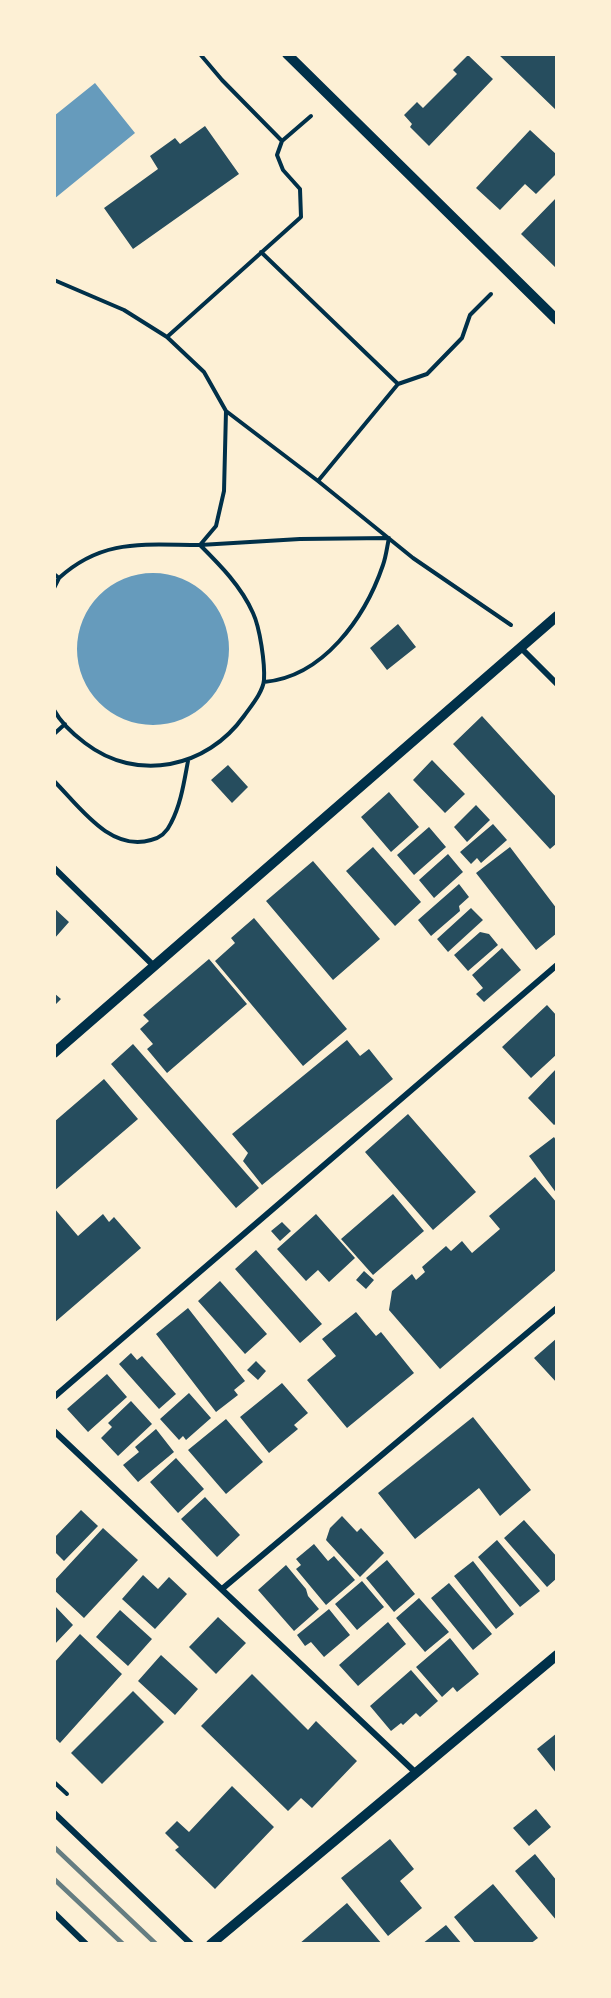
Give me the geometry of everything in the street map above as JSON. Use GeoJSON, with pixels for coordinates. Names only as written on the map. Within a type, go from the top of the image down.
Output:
{"type":"FeatureCollection","features":[{"type":"Feature","properties":{"kind":"street"},"geometry":{"type":"LineString","coordinates":[[287,54],[557,320]]}},
{"type":"Feature","properties":{"kind":"street"},"geometry":{"type":"LineString","coordinates":[[54,1053],[557,616]]}},
{"type":"Feature","properties":{"kind":"street"},"geometry":{"type":"LineString","coordinates":[[521,648],[557,684]]}},
{"type":"Feature","properties":{"kind":"street"},"geometry":{"type":"LineString","coordinates":[[54,867],[154,966]]}},
{"type":"Feature","properties":{"kind":"street"},"geometry":{"type":"LineString","coordinates":[[54,1397],[557,965]]}},
{"type":"Feature","properties":{"kind":"street"},"geometry":{"type":"LineString","coordinates":[[222,1589],[557,1308]]}},
{"type":"Feature","properties":{"kind":"street"},"geometry":{"type":"LineString","coordinates":[[54,1431],[415,1772]]}},
{"type":"Feature","properties":{"kind":"street"},"geometry":{"type":"LineString","coordinates":[[211,1944],[557,1655]]}},
{"type":"Feature","properties":{"kind":"street"},"geometry":{"type":"LineString","coordinates":[[54,1813],[191,1944]]}},
{"type":"Feature","properties":{"kind":"street"},"geometry":{"type":"LineString","coordinates":[[54,1913],[86,1944]]}},
{"type":"Feature","properties":{"kind":"path"},"geometry":{"type":"LineString","coordinates":[[200,54],[282,141]]}},
{"type":"Feature","properties":{"kind":"path"},"geometry":{"type":"LineString","coordinates":[[167,338],[301,217],[300,189],[284,170],[277,155],[282,141],[311,116]]}},
{"type":"Feature","properties":{"kind":"path"},"geometry":{"type":"LineString","coordinates":[[261,252],[398,384]]}},
{"type":"Feature","properties":{"kind":"path"},"geometry":{"type":"LineString","coordinates":[[54,280],[124,310],[167,338],[204,372],[226,411],[318,481],[413,558],[510,625]]}},
{"type":"Feature","properties":{"kind":"path"},"geometry":{"type":"LineString","coordinates":[[318,481],[398,384],[428,374],[462,338],[470,315],[491,294]]}},
{"type":"Feature","properties":{"kind":"path"},"geometry":{"type":"LineString","coordinates":[[200,545],[216,526],[225,491],[226,411]]}},
{"type":"Feature","properties":{"kind":"path"},"geometry":{"type":"LineString","coordinates":[[54,588],[59,578],[74,564],[95,553],[118,546],[389,538]]}},
{"type":"Feature","properties":{"kind":"path"},"geometry":{"type":"LineString","coordinates":[[264,682],[279,681],[296,675],[329,652],[352,626],[384,565],[389,538]]}},
{"type":"Feature","properties":{"kind":"path"},"geometry":{"type":"LineString","coordinates":[[54,710],[74,735],[94,750],[115,761],[136,765],[160,766],[188,761],[217,744],[236,728],[254,703],[264,682],[261,647],[254,614],[242,592],[223,568],[200,545]]}},
{"type":"Feature","properties":{"kind":"path"},"geometry":{"type":"LineString","coordinates":[[54,574],[59,578]]}},
{"type":"Feature","properties":{"kind":"path"},"geometry":{"type":"LineString","coordinates":[[54,734],[65,724]]}},
{"type":"Feature","properties":{"kind":"path"},"geometry":{"type":"LineString","coordinates":[[54,781],[101,828],[116,839],[129,843],[143,843],[159,838],[170,825],[179,802],[188,761]]}},
{"type":"Feature","properties":{"kind":"water"},"geometry":{"type":"Polygon","coordinates":[[[95,83],[135,133],[54,199],[54,116],[95,83]]]}},
{"type":"Feature","properties":{"kind":"water"},"geometry":{"type":"Polygon","coordinates":[[[153,573],[182,578],[207,595],[224,620],[229,649],[224,678],[207,703],[182,720],[153,725],[124,720],[99,703],[82,678],[77,649],[82,620],[99,595],[124,578],[153,573]]]}},
{"type":"Feature","properties":{"kind":"building"},"geometry":{"type":"Polygon","coordinates":[[[498,54],[557,54],[557,111],[498,54]]]}},
{"type":"Feature","properties":{"kind":"building"},"geometry":{"type":"Polygon","coordinates":[[[468,55],[493,79],[429,146],[410,127],[412,124],[404,115],[417,102],[423,108],[457,74],[453,70],[468,55]]]}},
{"type":"Feature","properties":{"kind":"building"},"geometry":{"type":"Polygon","coordinates":[[[205,126],[239,174],[133,249],[104,208],[158,169],[150,156],[175,138],[180,144],[205,126]]]}},
{"type":"Feature","properties":{"kind":"building"},"geometry":{"type":"Polygon","coordinates":[[[530,130],[557,155],[557,173],[536,194],[525,184],[500,210],[476,188],[530,130]]]}},
{"type":"Feature","properties":{"kind":"building"},"geometry":{"type":"Polygon","coordinates":[[[557,197],[557,269],[521,234],[557,197]]]}},
{"type":"Feature","properties":{"kind":"building"},"geometry":{"type":"Polygon","coordinates":[[[398,624],[416,647],[387,670],[370,648],[398,624]]]}},
{"type":"Feature","properties":{"kind":"building"},"geometry":{"type":"Polygon","coordinates":[[[482,716],[557,798],[557,843],[550,849],[453,744],[482,716]]]}},
{"type":"Feature","properties":{"kind":"building"},"geometry":{"type":"Polygon","coordinates":[[[432,760],[465,794],[445,813],[413,780],[432,760]]]}},
{"type":"Feature","properties":{"kind":"building"},"geometry":{"type":"Polygon","coordinates":[[[228,765],[248,787],[232,803],[211,780],[228,765]]]}},
{"type":"Feature","properties":{"kind":"building"},"geometry":{"type":"Polygon","coordinates":[[[389,792],[419,827],[391,852],[361,817],[389,792]]]}},
{"type":"Feature","properties":{"kind":"building"},"geometry":{"type":"Polygon","coordinates":[[[476,805],[490,820],[467,842],[454,827],[476,805]]]}},
{"type":"Feature","properties":{"kind":"building"},"geometry":{"type":"Polygon","coordinates":[[[493,824],[507,840],[481,863],[477,858],[471,864],[460,852],[493,824]]]}},
{"type":"Feature","properties":{"kind":"building"},"geometry":{"type":"Polygon","coordinates":[[[429,827],[446,847],[414,875],[397,855],[429,827]]]}},
{"type":"Feature","properties":{"kind":"building"},"geometry":{"type":"Polygon","coordinates":[[[373,847],[421,902],[395,926],[346,871],[373,847]]]}},
{"type":"Feature","properties":{"kind":"building"},"geometry":{"type":"Polygon","coordinates":[[[510,847],[557,909],[557,933],[536,950],[476,873],[510,847]]]}},
{"type":"Feature","properties":{"kind":"building"},"geometry":{"type":"Polygon","coordinates":[[[448,854],[463,872],[434,898],[419,880],[448,854]]]}},
{"type":"Feature","properties":{"kind":"building"},"geometry":{"type":"Polygon","coordinates":[[[313,861],[380,939],[333,980],[266,901],[313,861]]]}},
{"type":"Feature","properties":{"kind":"building"},"geometry":{"type":"Polygon","coordinates":[[[459,884],[469,897],[459,906],[460,911],[431,936],[418,920],[459,884]]]}},
{"type":"Feature","properties":{"kind":"building"},"geometry":{"type":"Polygon","coordinates":[[[54,908],[69,922],[54,939],[54,908]]]}},
{"type":"Feature","properties":{"kind":"building"},"geometry":{"type":"Polygon","coordinates":[[[471,908],[483,920],[448,952],[437,939],[471,908]]]}},
{"type":"Feature","properties":{"kind":"building"},"geometry":{"type":"Polygon","coordinates":[[[254,918],[347,1029],[303,1066],[215,961],[235,943],[231,938],[254,918]]]}},
{"type":"Feature","properties":{"kind":"building"},"geometry":{"type":"Polygon","coordinates":[[[480,932],[489,934],[498,945],[468,971],[454,955],[480,932]]]}},
{"type":"Feature","properties":{"kind":"building"},"geometry":{"type":"Polygon","coordinates":[[[502,948],[521,970],[484,1002],[476,994],[483,988],[472,975],[502,948]]]}},
{"type":"Feature","properties":{"kind":"building"},"geometry":{"type":"Polygon","coordinates":[[[209,959],[247,1004],[167,1073],[147,1049],[153,1044],[140,1029],[149,1021],[143,1015],[209,959]]]}},
{"type":"Feature","properties":{"kind":"building"},"geometry":{"type":"Polygon","coordinates":[[[54,993],[61,999],[54,1006],[54,993]]]}},
{"type":"Feature","properties":{"kind":"building"},"geometry":{"type":"Polygon","coordinates":[[[547,1005],[557,1016],[557,1054],[531,1078],[502,1047],[547,1005]]]}},
{"type":"Feature","properties":{"kind":"building"},"geometry":{"type":"Polygon","coordinates":[[[347,1040],[360,1056],[369,1049],[393,1079],[262,1185],[243,1161],[248,1153],[232,1134],[347,1040]]]}},
{"type":"Feature","properties":{"kind":"building"},"geometry":{"type":"Polygon","coordinates":[[[133,1044],[259,1188],[236,1208],[111,1064],[133,1044]]]}},
{"type":"Feature","properties":{"kind":"building"},"geometry":{"type":"Polygon","coordinates":[[[557,1068],[557,1123],[554,1125],[528,1098],[557,1068]]]}},
{"type":"Feature","properties":{"kind":"building"},"geometry":{"type":"Polygon","coordinates":[[[104,1079],[138,1119],[54,1191],[54,1122],[104,1079]]]}},
{"type":"Feature","properties":{"kind":"building"},"geometry":{"type":"Polygon","coordinates":[[[408,1114],[476,1192],[433,1230],[365,1152],[408,1114]]]}},
{"type":"Feature","properties":{"kind":"building"},"geometry":{"type":"Polygon","coordinates":[[[554,1137],[557,1142],[557,1194],[529,1156],[554,1137]]]}},
{"type":"Feature","properties":{"kind":"building"},"geometry":{"type":"Polygon","coordinates":[[[535,1177],[557,1203],[557,1269],[440,1369],[389,1310],[392,1291],[412,1274],[416,1280],[425,1272],[422,1267],[446,1246],[451,1251],[462,1241],[472,1253],[500,1229],[489,1216],[535,1177]]]}},
{"type":"Feature","properties":{"kind":"building"},"geometry":{"type":"Polygon","coordinates":[[[393,1194],[424,1231],[373,1275],[341,1239],[393,1194]]]}},
{"type":"Feature","properties":{"kind":"building"},"geometry":{"type":"Polygon","coordinates":[[[54,1208],[78,1236],[103,1214],[109,1222],[114,1217],[141,1248],[54,1323],[54,1208]]]}},
{"type":"Feature","properties":{"kind":"building"},"geometry":{"type":"Polygon","coordinates":[[[316,1214],[355,1258],[329,1282],[318,1270],[306,1281],[277,1249],[316,1214]]]}},
{"type":"Feature","properties":{"kind":"building"},"geometry":{"type":"Polygon","coordinates":[[[282,1222],[291,1231],[280,1241],[271,1231],[282,1222]]]}},
{"type":"Feature","properties":{"kind":"building"},"geometry":{"type":"Polygon","coordinates":[[[256,1250],[322,1324],[300,1343],[235,1269],[256,1250]]]}},
{"type":"Feature","properties":{"kind":"building"},"geometry":{"type":"Polygon","coordinates":[[[364,1271],[374,1280],[366,1289],[356,1280],[364,1271]]]}},
{"type":"Feature","properties":{"kind":"building"},"geometry":{"type":"Polygon","coordinates":[[[220,1281],[267,1334],[245,1354],[198,1301],[220,1281]]]}},
{"type":"Feature","properties":{"kind":"building"},"geometry":{"type":"Polygon","coordinates":[[[188,1308],[245,1381],[234,1390],[238,1395],[216,1412],[156,1334],[188,1308]]]}},
{"type":"Feature","properties":{"kind":"building"},"geometry":{"type":"Polygon","coordinates":[[[356,1312],[376,1336],[381,1332],[414,1373],[347,1428],[307,1380],[336,1356],[322,1339],[356,1312]]]}},
{"type":"Feature","properties":{"kind":"building"},"geometry":{"type":"Polygon","coordinates":[[[557,1338],[557,1383],[534,1358],[557,1338]]]}},
{"type":"Feature","properties":{"kind":"building"},"geometry":{"type":"Polygon","coordinates":[[[131,1353],[137,1360],[142,1356],[176,1394],[159,1409],[119,1364],[131,1353]]]}},
{"type":"Feature","properties":{"kind":"building"},"geometry":{"type":"Polygon","coordinates":[[[256,1361],[266,1371],[258,1380],[247,1370],[256,1361]]]}},
{"type":"Feature","properties":{"kind":"building"},"geometry":{"type":"Polygon","coordinates":[[[107,1374],[127,1397],[88,1432],[67,1409],[107,1374]]]}},
{"type":"Feature","properties":{"kind":"building"},"geometry":{"type":"Polygon","coordinates":[[[282,1383],[308,1413],[294,1425],[298,1429],[269,1453],[240,1417],[282,1383]]]}},
{"type":"Feature","properties":{"kind":"building"},"geometry":{"type":"Polygon","coordinates":[[[189,1393],[211,1418],[186,1440],[183,1436],[179,1440],[160,1419],[189,1393]]]}},
{"type":"Feature","properties":{"kind":"building"},"geometry":{"type":"Polygon","coordinates":[[[131,1401],[152,1424],[118,1456],[101,1438],[112,1427],[108,1423],[131,1401]]]}},
{"type":"Feature","properties":{"kind":"building"},"geometry":{"type":"Polygon","coordinates":[[[473,1417],[531,1490],[500,1516],[479,1488],[415,1539],[378,1493],[473,1417]]]}},
{"type":"Feature","properties":{"kind":"building"},"geometry":{"type":"Polygon","coordinates":[[[226,1419],[263,1462],[226,1494],[188,1450],[226,1419]]]}},
{"type":"Feature","properties":{"kind":"building"},"geometry":{"type":"Polygon","coordinates":[[[156,1429],[174,1452],[138,1482],[123,1465],[139,1452],[135,1447],[156,1429]]]}},
{"type":"Feature","properties":{"kind":"building"},"geometry":{"type":"Polygon","coordinates":[[[176,1458],[204,1489],[178,1513],[150,1482],[176,1458]]]}},
{"type":"Feature","properties":{"kind":"building"},"geometry":{"type":"Polygon","coordinates":[[[205,1497],[240,1535],[217,1557],[181,1519],[205,1497]]]}},
{"type":"Feature","properties":{"kind":"building"},"geometry":{"type":"Polygon","coordinates":[[[81,1510],[98,1526],[64,1561],[54,1551],[54,1538],[81,1510]]]}},
{"type":"Feature","properties":{"kind":"building"},"geometry":{"type":"Polygon","coordinates":[[[342,1516],[357,1532],[361,1528],[384,1553],[360,1577],[326,1540],[330,1528],[342,1516]]]}},
{"type":"Feature","properties":{"kind":"building"},"geometry":{"type":"Polygon","coordinates":[[[524,1520],[557,1557],[557,1578],[547,1587],[504,1538],[524,1520]]]}},
{"type":"Feature","properties":{"kind":"building"},"geometry":{"type":"Polygon","coordinates":[[[103,1528],[138,1560],[84,1618],[54,1590],[54,1581],[103,1528]]]}},
{"type":"Feature","properties":{"kind":"building"},"geometry":{"type":"Polygon","coordinates":[[[497,1540],[540,1591],[520,1607],[478,1557],[497,1540]]]}},
{"type":"Feature","properties":{"kind":"building"},"geometry":{"type":"Polygon","coordinates":[[[314,1544],[328,1561],[334,1556],[355,1580],[326,1605],[296,1569],[301,1565],[296,1559],[314,1544]]]}},
{"type":"Feature","properties":{"kind":"building"},"geometry":{"type":"Polygon","coordinates":[[[387,1560],[415,1594],[394,1612],[366,1578],[387,1560]]]}},
{"type":"Feature","properties":{"kind":"building"},"geometry":{"type":"Polygon","coordinates":[[[473,1561],[514,1614],[496,1629],[454,1576],[473,1561]]]}},
{"type":"Feature","properties":{"kind":"building"},"geometry":{"type":"Polygon","coordinates":[[[286,1565],[319,1609],[294,1631],[258,1590],[286,1565]]]}},
{"type":"Feature","properties":{"kind":"building"},"geometry":{"type":"Polygon","coordinates":[[[143,1575],[158,1589],[169,1577],[187,1594],[155,1629],[122,1599],[143,1575]]]}},
{"type":"Feature","properties":{"kind":"building"},"geometry":{"type":"Polygon","coordinates":[[[362,1581],[384,1607],[357,1630],[335,1604],[362,1581]]]}},
{"type":"Feature","properties":{"kind":"building"},"geometry":{"type":"Polygon","coordinates":[[[449,1583],[492,1634],[473,1650],[431,1598],[449,1583]]]}},
{"type":"Feature","properties":{"kind":"building"},"geometry":{"type":"Polygon","coordinates":[[[419,1598],[449,1632],[425,1652],[396,1618],[419,1598]]]}},
{"type":"Feature","properties":{"kind":"building"},"geometry":{"type":"Polygon","coordinates":[[[54,1605],[73,1625],[54,1645],[54,1605]]]}},
{"type":"Feature","properties":{"kind":"building"},"geometry":{"type":"Polygon","coordinates":[[[329,1609],[350,1635],[324,1657],[311,1642],[305,1646],[297,1635],[329,1609]]]}},
{"type":"Feature","properties":{"kind":"building"},"geometry":{"type":"Polygon","coordinates":[[[120,1610],[152,1639],[128,1666],[96,1637],[120,1610]]]}},
{"type":"Feature","properties":{"kind":"building"},"geometry":{"type":"Polygon","coordinates":[[[218,1617],[246,1643],[216,1674],[189,1647],[218,1617]]]}},
{"type":"Feature","properties":{"kind":"building"},"geometry":{"type":"Polygon","coordinates":[[[388,1622],[406,1644],[358,1686],[339,1665],[388,1622]]]}},
{"type":"Feature","properties":{"kind":"building"},"geometry":{"type":"Polygon","coordinates":[[[80,1634],[122,1674],[60,1743],[54,1737],[54,1663],[80,1634]]]}},
{"type":"Feature","properties":{"kind":"building"},"geometry":{"type":"Polygon","coordinates":[[[450,1638],[479,1674],[457,1692],[453,1687],[442,1697],[416,1667],[450,1638]]]}},
{"type":"Feature","properties":{"kind":"building"},"geometry":{"type":"Polygon","coordinates":[[[161,1655],[198,1689],[175,1715],[138,1681],[161,1655]]]}},
{"type":"Feature","properties":{"kind":"building"},"geometry":{"type":"Polygon","coordinates":[[[411,1670],[438,1701],[420,1717],[416,1713],[403,1725],[401,1723],[391,1731],[370,1706],[411,1670]]]}},
{"type":"Feature","properties":{"kind":"building"},"geometry":{"type":"Polygon","coordinates":[[[252,1674],[308,1730],[316,1721],[357,1761],[312,1808],[301,1798],[288,1811],[201,1726],[252,1674]]]}},
{"type":"Feature","properties":{"kind":"building"},"geometry":{"type":"Polygon","coordinates":[[[133,1691],[164,1722],[102,1784],[71,1753],[133,1691]]]}},
{"type":"Feature","properties":{"kind":"building"},"geometry":{"type":"Polygon","coordinates":[[[557,1733],[557,1774],[537,1749],[557,1733]]]}},
{"type":"Feature","properties":{"kind":"building"},"geometry":{"type":"Polygon","coordinates":[[[232,1786],[274,1827],[215,1889],[175,1850],[179,1847],[165,1833],[177,1821],[189,1832],[232,1786]]]}},
{"type":"Feature","properties":{"kind":"building"},"geometry":{"type":"Polygon","coordinates":[[[536,1809],[551,1827],[529,1846],[513,1828],[536,1809]]]}},
{"type":"Feature","properties":{"kind":"building"},"geometry":{"type":"Polygon","coordinates":[[[390,1839],[414,1869],[400,1881],[422,1908],[388,1936],[341,1878],[390,1839]]]}},
{"type":"Feature","properties":{"kind":"building"},"geometry":{"type":"Polygon","coordinates":[[[535,1854],[557,1881],[557,1921],[515,1871],[535,1854]]]}},
{"type":"Feature","properties":{"kind":"building"},"geometry":{"type":"Polygon","coordinates":[[[493,1884],[538,1938],[530,1944],[476,1944],[454,1917],[493,1884]]]}},
{"type":"Feature","properties":{"kind":"building"},"geometry":{"type":"Polygon","coordinates":[[[347,1903],[382,1944],[299,1944],[347,1903]]]}},
{"type":"Feature","properties":{"kind":"building"},"geometry":{"type":"Polygon","coordinates":[[[446,1925],[462,1944],[422,1944],[446,1925]]]}},
{"type":"Feature","properties":{"kind":"railway"},"geometry":{"type":"LineString","coordinates":[[54,1847],[156,1944]]}},
{"type":"Feature","properties":{"kind":"railway"},"geometry":{"type":"LineString","coordinates":[[54,1879],[123,1944]]}}]}
